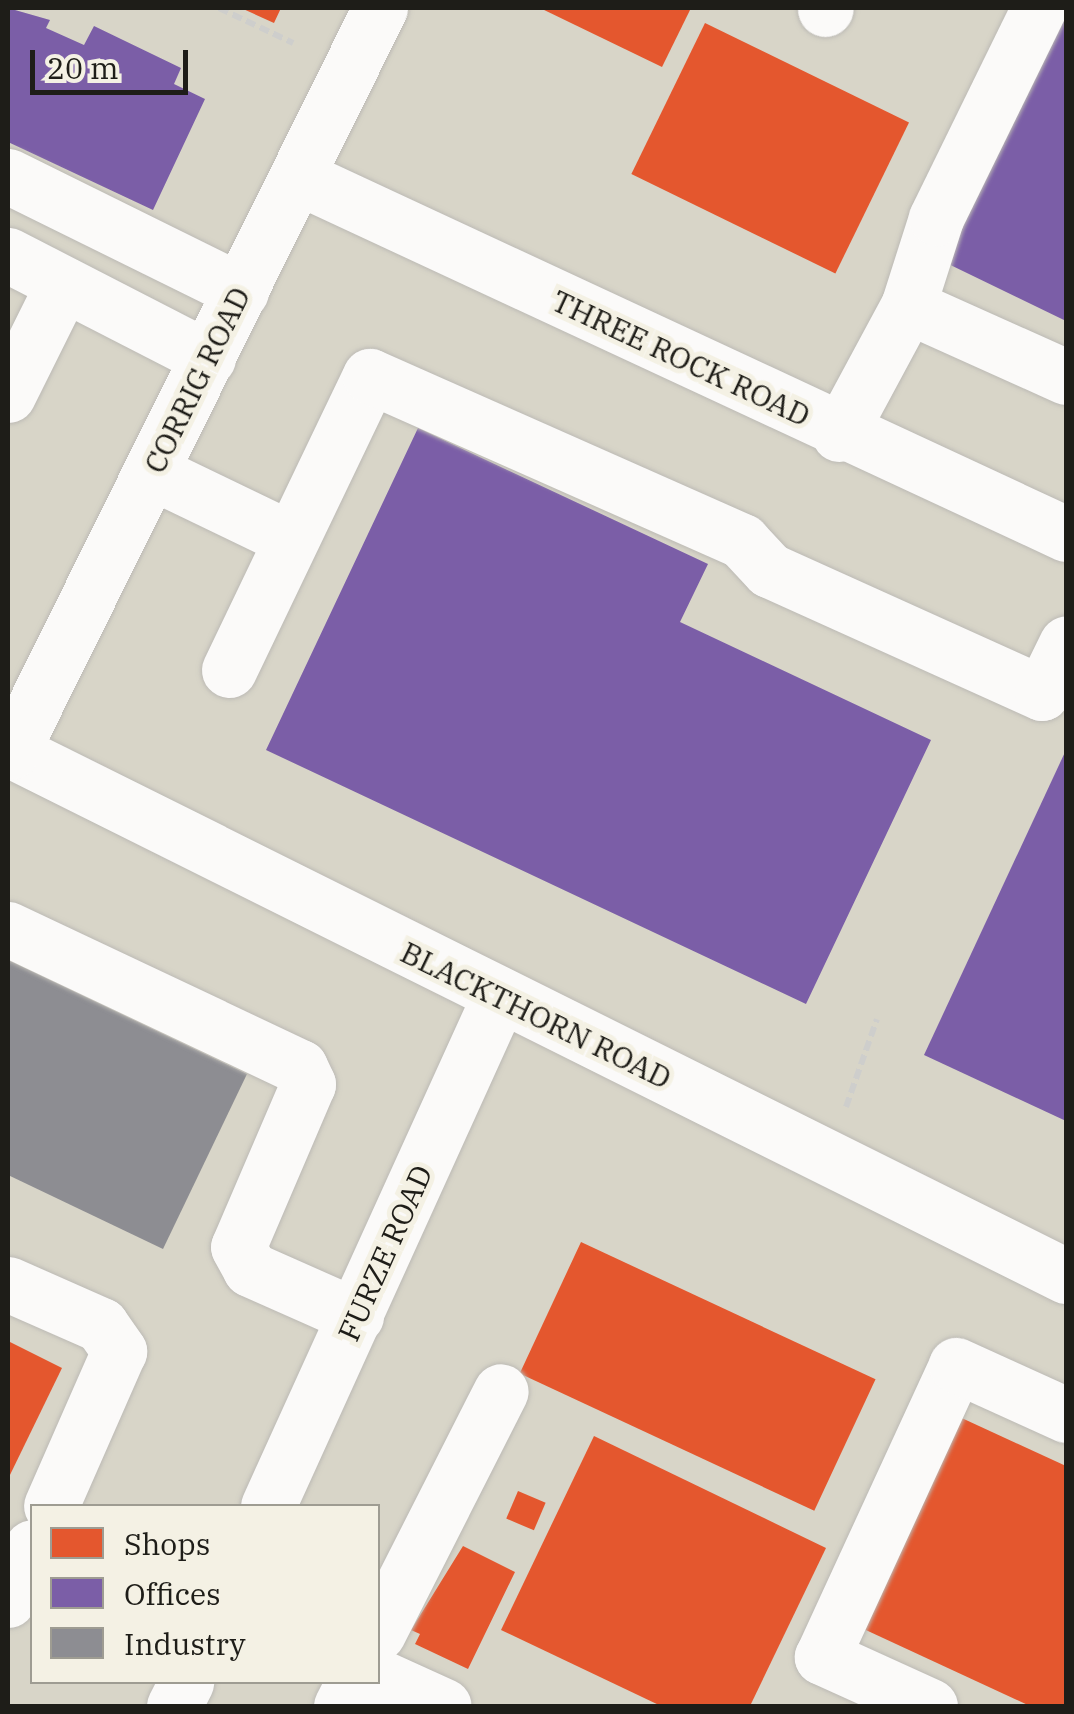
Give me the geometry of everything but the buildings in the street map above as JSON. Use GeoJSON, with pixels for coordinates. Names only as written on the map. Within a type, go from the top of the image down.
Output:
{"type":"FeatureCollection","features":[{"type":"Feature","properties":{"kind":"street","name":"CORRIG ROAD"},"geometry":{"type":"LineString","coordinates":[[10,750],[152,472],[380,8]]}},
{"type":"Feature","properties":{"kind":"street"},"geometry":{"type":"LineString","coordinates":[[839,434],[908,306],[936,218],[1039,8]]}},
{"type":"Feature","properties":{"kind":"street"},"geometry":{"type":"LineString","coordinates":[[9,165],[241,291]]}},
{"type":"Feature","properties":{"kind":"street","name":"THREE ROCK ROAD"},"geometry":{"type":"LineString","coordinates":[[298,177],[839,434],[1066,534]]}},
{"type":"Feature","properties":{"kind":"street"},"geometry":{"type":"LineString","coordinates":[[8,255],[208,358]]}},
{"type":"Feature","properties":{"kind":"street"},"geometry":{"type":"LineString","coordinates":[[8,395],[63,284]]}},
{"type":"Feature","properties":{"kind":"street"},"geometry":{"type":"LineString","coordinates":[[908,306],[1066,376]]}},
{"type":"Feature","properties":{"kind":"street"},"geometry":{"type":"LineString","coordinates":[[229,670],[370,376],[742,541],[770,570],[1042,692],[1061,667]]}},
{"type":"Feature","properties":{"kind":"street"},"geometry":{"type":"LineString","coordinates":[[152,472],[289,538]]}},
{"type":"Feature","properties":{"kind":"street","name":"BLACKTHORN ROAD"},"geometry":{"type":"LineString","coordinates":[[10,750],[499,998],[1066,1276]]}},
{"type":"Feature","properties":{"kind":"street"},"geometry":{"type":"LineString","coordinates":[[8,929],[300,1067],[308,1084],[238,1247],[250,1268],[356,1316]]}},
{"type":"Feature","properties":{"kind":"street","name":"FURZE ROAD"},"geometry":{"type":"LineString","coordinates":[[269,1504],[499,998]]}},
{"type":"Feature","properties":{"kind":"street"},"geometry":{"type":"LineString","coordinates":[[8,1284],[101,1324],[119,1351],[53,1504]]}},
{"type":"Feature","properties":{"kind":"street"},"geometry":{"type":"LineString","coordinates":[[930,1706],[822,1656],[956,1364],[1066,1415]]}},
{"type":"Feature","properties":{"kind":"street"},"geometry":{"type":"LineString","coordinates":[[380,1628],[501,1391]]}},
{"type":"Feature","properties":{"kind":"street"},"geometry":{"type":"LineString","coordinates":[[8,1600],[30,1551]]}},
{"type":"Feature","properties":{"kind":"street"},"geometry":{"type":"LineString","coordinates":[[380,1677],[444,1706]]}},
{"type":"Feature","properties":{"kind":"path"},"geometry":{"type":"LineString","coordinates":[[218,8],[293,43]]}},
{"type":"Feature","properties":{"kind":"path"},"geometry":{"type":"LineString","coordinates":[[828,1157],[878,1019]]}},
{"type":"Feature","properties":{"kind":"shaded area"},"geometry":{"type":"Polygon","coordinates":[[[8,8],[1066,8],[1066,1706],[8,1706],[8,8]]]}}]}
